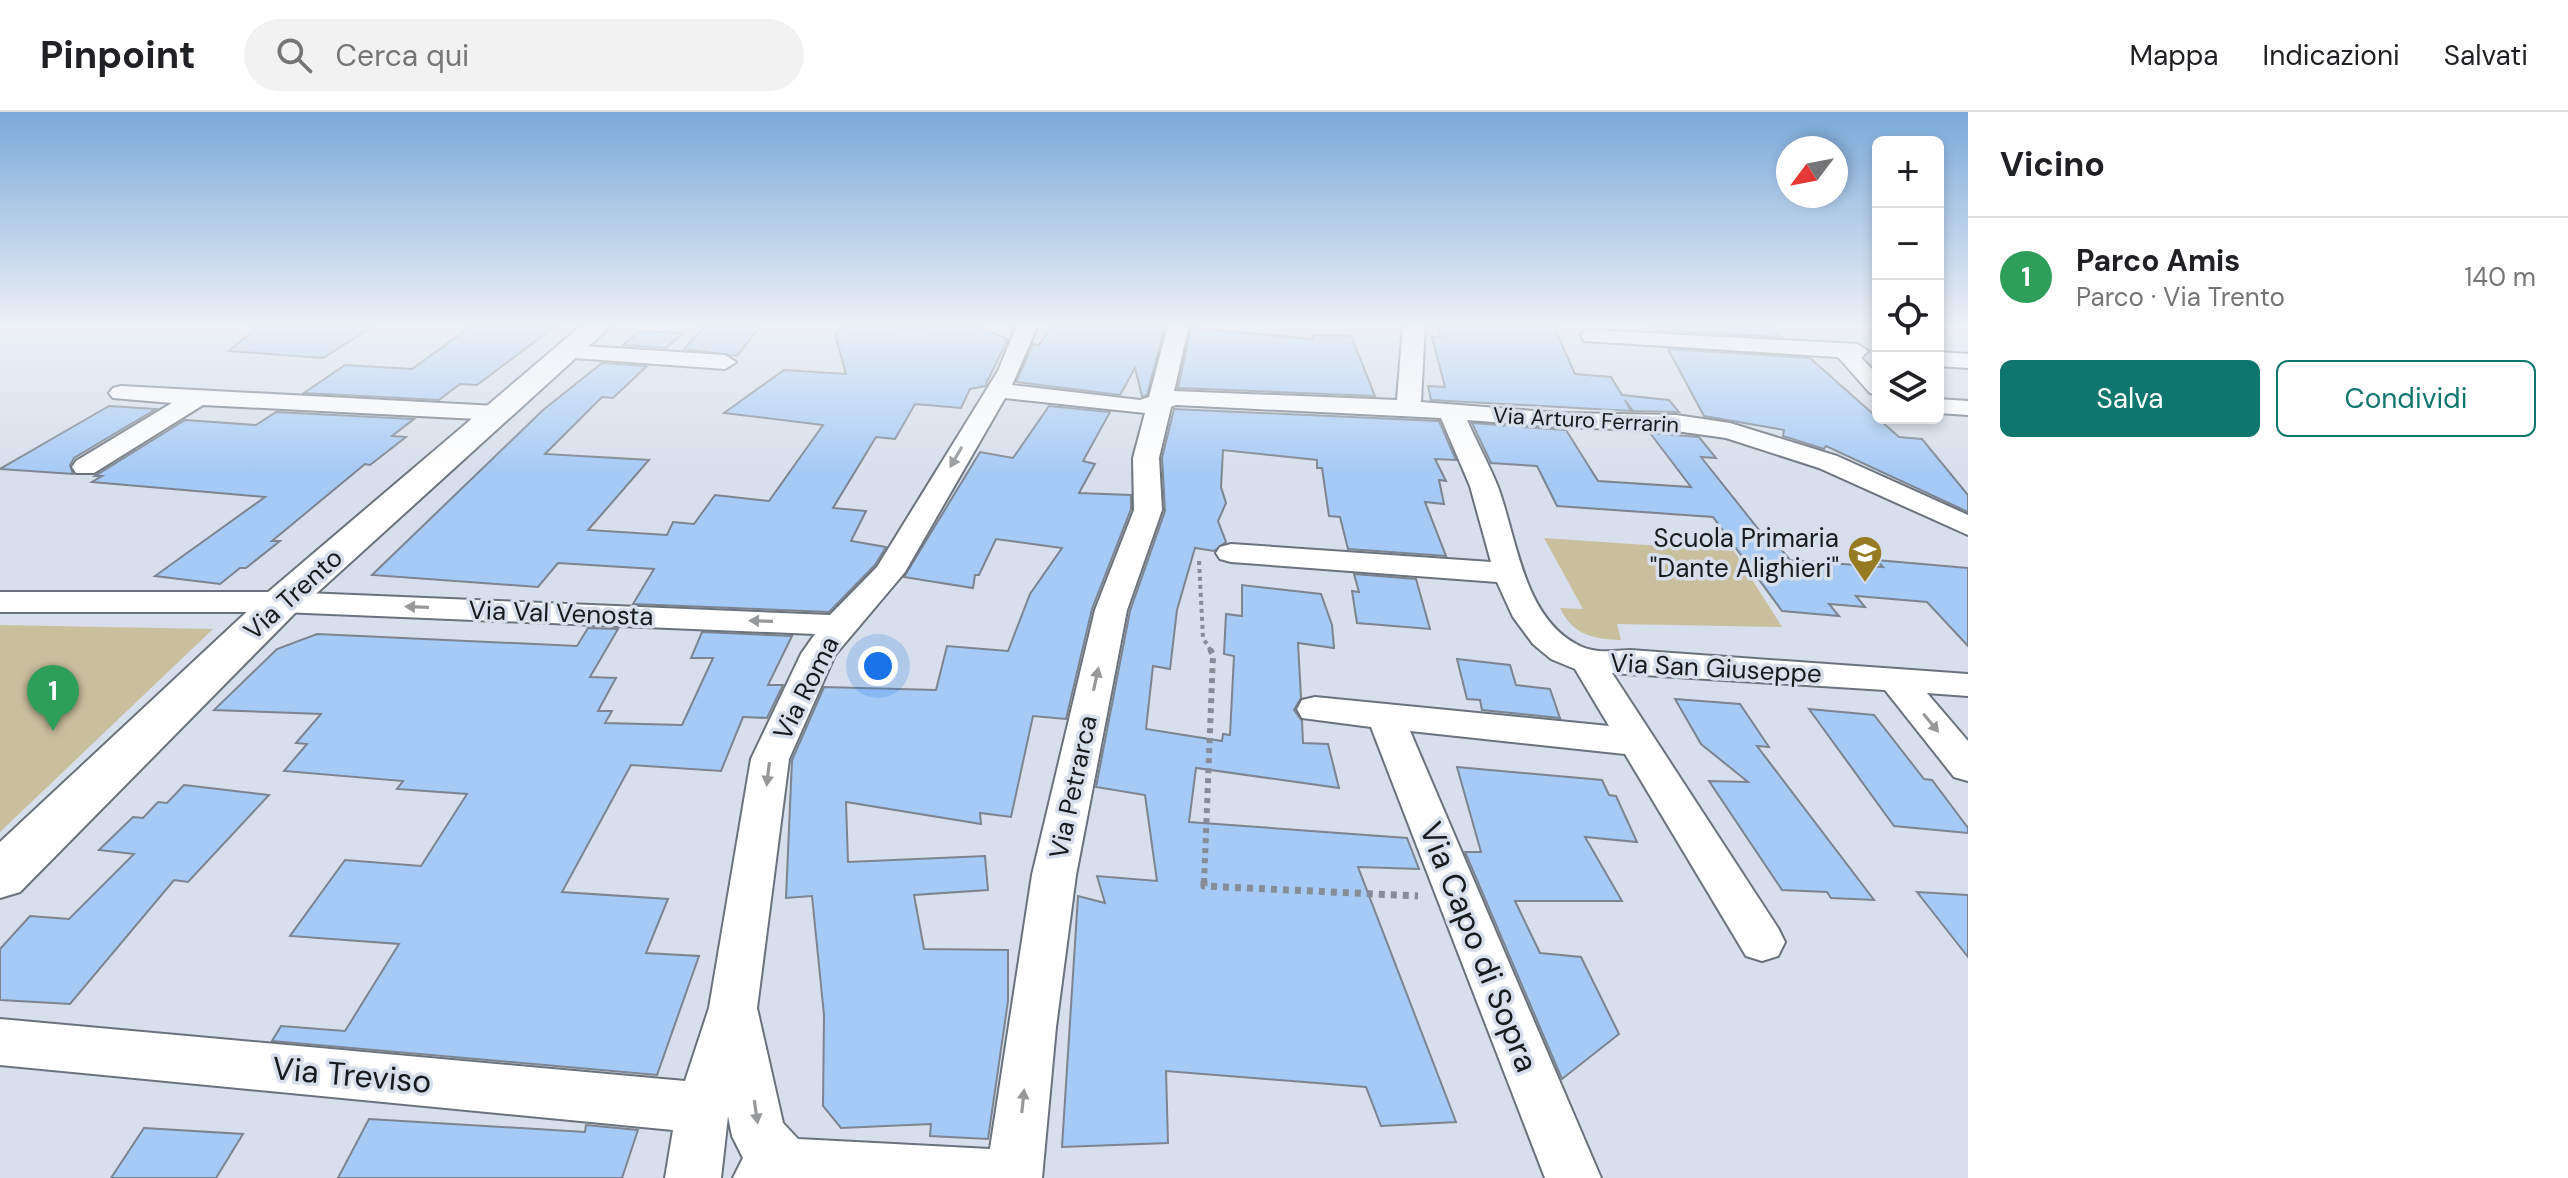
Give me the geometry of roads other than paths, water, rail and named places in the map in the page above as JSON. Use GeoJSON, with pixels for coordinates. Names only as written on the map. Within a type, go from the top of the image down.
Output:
{"type":"FeatureCollection","features":[{"type":"Feature","properties":{"kind":"street","name":"Via Trento"},"geometry":{"type":"LineString","coordinates":[[0,876],[282,602],[542,375]]}},
{"type":"Feature","properties":{"kind":"street","name":"Via Roma"},"geometry":{"type":"LineString","coordinates":[[693,1178],[703,1108],[733,1008],[770,759],[817,657],[839,625],[889,572],[1006,375]]}},
{"type":"Feature","properties":{"kind":"street","name":"Via Petrarca"},"geometry":{"type":"LineString","coordinates":[[1014,1178],[1031,1027],[1054,875],[1111,610],[1148,510],[1146,458],[1168,375]]}},
{"type":"Feature","properties":{"kind":"street"},"geometry":{"type":"LineString","coordinates":[[1408,408],[1410,375]]}},
{"type":"Feature","properties":{"kind":"street","name":"Via Arturo Ferrarin"},"geometry":{"type":"LineString","coordinates":[[996,390],[1140,407],[1176,398],[1408,408],[1559,420],[1676,423],[1730,431],[1828,462],[1968,526]]}},
{"type":"Feature","properties":{"kind":"street"},"geometry":{"type":"LineString","coordinates":[[121,393],[497,413]]}},
{"type":"Feature","properties":{"kind":"street"},"geometry":{"type":"LineString","coordinates":[[85,467],[197,398]]}},
{"type":"Feature","properties":{"kind":"street"},"geometry":{"type":"LineString","coordinates":[[1944,406],[1968,408]]}},
{"type":"Feature","properties":{"kind":"street","name":"Via San Giuseppe"},"geometry":{"type":"LineString","coordinates":[[1451,412],[1487,497],[1508,573],[1542,635],[1570,655],[1588,662],[1630,661],[1968,685]]}},
{"type":"Feature","properties":{"kind":"street"},"geometry":{"type":"LineString","coordinates":[[1231,553],[1508,573]]}},
{"type":"Feature","properties":{"kind":"street","name":"Via Val Venosta"},"geometry":{"type":"LineString","coordinates":[[0,602],[282,602],[839,625]]}},
{"type":"Feature","properties":{"kind":"street"},"geometry":{"type":"LineString","coordinates":[[1588,662],[1762,942]]}},
{"type":"Feature","properties":{"kind":"street"},"geometry":{"type":"LineString","coordinates":[[1895,679],[1968,767]]}},
{"type":"Feature","properties":{"kind":"street"},"geometry":{"type":"LineString","coordinates":[[1315,709],[1638,742]]}},
{"type":"Feature","properties":{"kind":"street","name":"Via Capo di Sopra"},"geometry":{"type":"LineString","coordinates":[[1385,716],[1573,1178]]}},
{"type":"Feature","properties":{"kind":"street","name":"Via Roma"},"geometry":{"type":"LineString","coordinates":[[733,1008],[759,1136],[774,1173]]}},
{"type":"Feature","properties":{"kind":"street","name":"Via Treviso"},"geometry":{"type":"LineString","coordinates":[[0,1042],[703,1108]]}},
{"type":"Feature","properties":{"kind":"street"},"geometry":{"type":"LineString","coordinates":[[774,1173],[862,1167],[1014,1178]]}},
{"type":"Feature","properties":{"kind":"place","name":"Scuola Primaria \"Dante Alighieri\""},"geometry":{"type":"Point","coordinates":[1865,584]}},
{"type":"Feature","properties":{"kind":"place","name":"Parco Amis"},"geometry":{"type":"Point","coordinates":[53,731]}}]}
